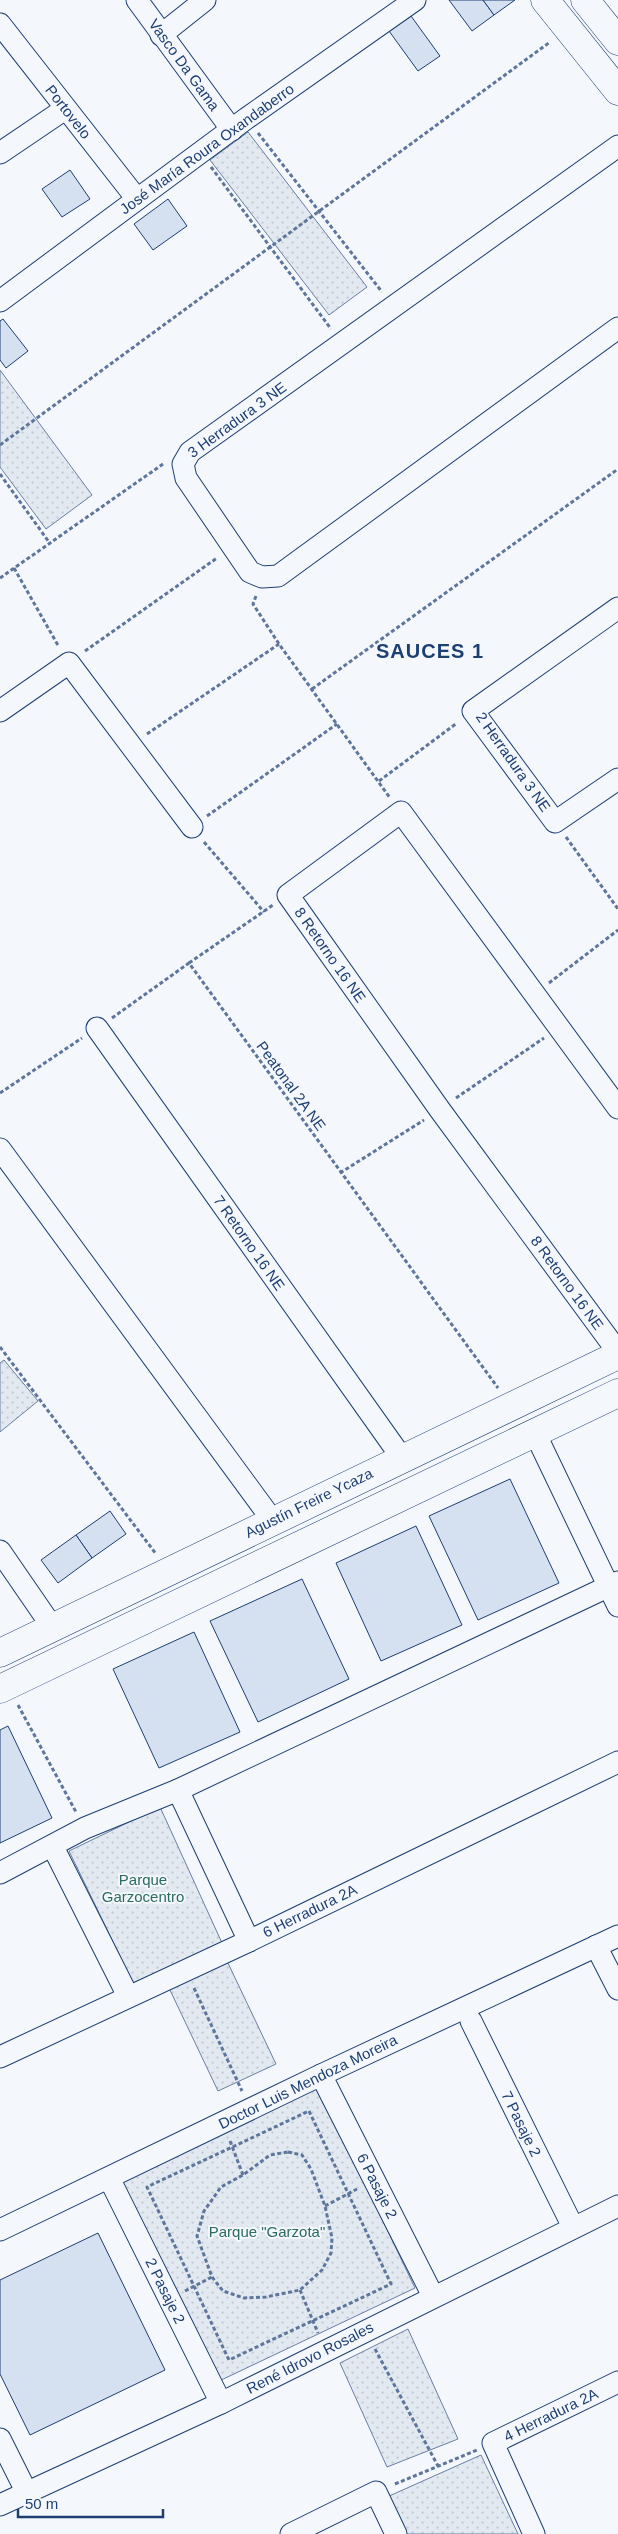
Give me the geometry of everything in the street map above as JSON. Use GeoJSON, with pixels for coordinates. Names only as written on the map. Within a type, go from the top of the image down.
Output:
{"type":"FeatureCollection","features":[{"type":"Feature","properties":{"kind":"main road"},"geometry":{"type":"LineString","coordinates":[[545,0],[618,91]]}},
{"type":"Feature","properties":{"kind":"main road"},"geometry":{"type":"LineString","coordinates":[[585,0],[618,41]]}},
{"type":"Feature","properties":{"kind":"main road","name":"Agustín Freire Ycaza"},"geometry":{"type":"LineString","coordinates":[[0,1653],[618,1353]]}},
{"type":"Feature","properties":{"kind":"main road"},"geometry":{"type":"LineString","coordinates":[[4,1687],[618,1393]]}},
{"type":"Feature","properties":{"kind":"street","name":"Vasco Da Gama"},"geometry":{"type":"LineString","coordinates":[[137,0],[161,34],[239,124]]}},
{"type":"Feature","properties":{"kind":"street"},"geometry":{"type":"LineString","coordinates":[[161,34],[205,0]]}},
{"type":"Feature","properties":{"kind":"street","name":"José María Roura Oxandaberro"},"geometry":{"type":"LineString","coordinates":[[0,301],[239,124],[415,0]]}},
{"type":"Feature","properties":{"kind":"street","name":"Portovelo"},"geometry":{"type":"LineString","coordinates":[[0,24],[65,110],[138,199]]}},
{"type":"Feature","properties":{"kind":"street"},"geometry":{"type":"LineString","coordinates":[[0,153],[65,110]]}},
{"type":"Feature","properties":{"kind":"street","name":"3 Herradura 3 NE"},"geometry":{"type":"LineString","coordinates":[[262,577],[250,572],[186,478],[183,464],[190,452],[394,308],[618,146]]}},
{"type":"Feature","properties":{"kind":"street"},"geometry":{"type":"LineString","coordinates":[[262,577],[278,576],[618,328]]}},
{"type":"Feature","properties":{"kind":"street","name":"2 Herradura 3 NE"},"geometry":{"type":"LineString","coordinates":[[618,608],[473,711],[555,822],[618,778]]}},
{"type":"Feature","properties":{"kind":"street"},"geometry":{"type":"LineString","coordinates":[[0,711],[68,663],[192,827]]}},
{"type":"Feature","properties":{"kind":"street"},"geometry":{"type":"LineString","coordinates":[[401,812],[618,1108]]}},
{"type":"Feature","properties":{"kind":"street","name":"8 Retorno 16 NE"},"geometry":{"type":"LineString","coordinates":[[401,812],[288,895],[440,1110],[618,1353]]}},
{"type":"Feature","properties":{"kind":"street","name":"7 Retorno 16 NE"},"geometry":{"type":"LineString","coordinates":[[97,1028],[402,1458]]}},
{"type":"Feature","properties":{"kind":"street"},"geometry":{"type":"LineString","coordinates":[[0,1149],[273,1521]]}},
{"type":"Feature","properties":{"kind":"street"},"geometry":{"type":"LineString","coordinates":[[535,1433],[613,1584],[618,1606]]}},
{"type":"Feature","properties":{"kind":"street"},"geometry":{"type":"LineString","coordinates":[[0,1551],[53,1628]]}},
{"type":"Feature","properties":{"kind":"street"},"geometry":{"type":"LineString","coordinates":[[0,1873],[53,1847],[85,1828],[178,1790],[613,1584]]}},
{"type":"Feature","properties":{"kind":"street","name":"6 Herradura 2A"},"geometry":{"type":"LineString","coordinates":[[0,2058],[185,1969],[249,1941],[618,1762]]}},
{"type":"Feature","properties":{"kind":"street"},"geometry":{"type":"LineString","coordinates":[[178,1790],[249,1941]]}},
{"type":"Feature","properties":{"kind":"street"},"geometry":{"type":"LineString","coordinates":[[53,1847],[128,1996]]}},
{"type":"Feature","properties":{"kind":"street","name":"Doctor Luis Mendoza Moreira"},"geometry":{"type":"LineString","coordinates":[[0,2230],[321,2074],[618,1936]]}},
{"type":"Feature","properties":{"kind":"street"},"geometry":{"type":"LineString","coordinates":[[596,1946],[618,1989]]}},
{"type":"Feature","properties":{"kind":"street","name":"7 Pasaje 2"},"geometry":{"type":"LineString","coordinates":[[471,2021],[573,2227]]}},
{"type":"Feature","properties":{"kind":"street","name":"6 Pasaje 2"},"geometry":{"type":"LineString","coordinates":[[321,2074],[433,2296]]}},
{"type":"Feature","properties":{"kind":"street","name":"2 Pasaje 2"},"geometry":{"type":"LineString","coordinates":[[109,2178],[221,2403]]}},
{"type":"Feature","properties":{"kind":"street","name":"René Idrovo Rosales"},"geometry":{"type":"LineString","coordinates":[[0,2505],[221,2403],[326,2349],[618,2206]]}},
{"type":"Feature","properties":{"kind":"street","name":"4 Herradura 2A"},"geometry":{"type":"LineString","coordinates":[[534,2534],[493,2443],[618,2382]]}},
{"type":"Feature","properties":{"kind":"street"},"geometry":{"type":"LineString","coordinates":[[0,2439],[27,2493]]}},
{"type":"Feature","properties":{"kind":"street"},"geometry":{"type":"LineString","coordinates":[[291,2534],[376,2492],[396,2534]]}},
{"type":"Feature","properties":{"kind":"path"},"geometry":{"type":"LineString","coordinates":[[0,446],[568,29]]}},
{"type":"Feature","properties":{"kind":"path"},"geometry":{"type":"LineString","coordinates":[[239,124],[320,211],[394,308]]}},
{"type":"Feature","properties":{"kind":"path"},"geometry":{"type":"LineString","coordinates":[[200,153],[342,344]]}},
{"type":"Feature","properties":{"kind":"path"},"geometry":{"type":"LineString","coordinates":[[0,578],[166,462],[183,464]]}},
{"type":"Feature","properties":{"kind":"path"},"geometry":{"type":"LineString","coordinates":[[312,689],[618,470]]}},
{"type":"Feature","properties":{"kind":"path"},"geometry":{"type":"LineString","coordinates":[[0,474],[49,542]]}},
{"type":"Feature","properties":{"kind":"path"},"geometry":{"type":"LineString","coordinates":[[14,568],[68,663],[232,547]]}},
{"type":"Feature","properties":{"kind":"path"},"geometry":{"type":"LineString","coordinates":[[262,577],[253,604],[279,644],[401,812]]}},
{"type":"Feature","properties":{"kind":"path"},"geometry":{"type":"LineString","coordinates":[[130,745],[279,644]]}},
{"type":"Feature","properties":{"kind":"path"},"geometry":{"type":"LineString","coordinates":[[379,781],[473,711]]}},
{"type":"Feature","properties":{"kind":"path"},"geometry":{"type":"LineString","coordinates":[[264,912],[192,827],[337,724]]}},
{"type":"Feature","properties":{"kind":"path"},"geometry":{"type":"LineString","coordinates":[[555,822],[618,909]]}},
{"type":"Feature","properties":{"kind":"path"},"geometry":{"type":"LineString","coordinates":[[0,1093],[288,895]]}},
{"type":"Feature","properties":{"kind":"path"},"geometry":{"type":"LineString","coordinates":[[535,994],[618,930]]}},
{"type":"Feature","properties":{"kind":"path","name":"Peatonal 2A NE"},"geometry":{"type":"LineString","coordinates":[[189,963],[512,1406]]}},
{"type":"Feature","properties":{"kind":"path"},"geometry":{"type":"LineString","coordinates":[[0,1347],[168,1571]]}},
{"type":"Feature","properties":{"kind":"path"},"geometry":{"type":"LineString","coordinates":[[4,1687],[85,1828]]}},
{"type":"Feature","properties":{"kind":"path"},"geometry":{"type":"LineString","coordinates":[[185,1969],[250,2109]]}},
{"type":"Feature","properties":{"kind":"path"},"geometry":{"type":"LineString","coordinates":[[309,2111],[349,2194],[391,2284],[229,2360],[147,2187],[309,2111]]}},
{"type":"Feature","properties":{"kind":"path"},"geometry":{"type":"LineString","coordinates":[[221,2123],[233,2147],[243,2175]]}},
{"type":"Feature","properties":{"kind":"path"},"geometry":{"type":"LineString","coordinates":[[288,2152],[302,2155],[311,2169],[325,2206],[332,2238],[331,2253],[322,2270],[300,2290],[266,2297],[244,2298],[223,2291],[212,2277],[197,2236],[204,2211],[221,2187],[243,2175],[270,2155],[288,2152]]}},
{"type":"Feature","properties":{"kind":"path"},"geometry":{"type":"LineString","coordinates":[[325,2206],[374,2180]]}},
{"type":"Feature","properties":{"kind":"path"},"geometry":{"type":"LineString","coordinates":[[170,2300],[212,2277]]}},
{"type":"Feature","properties":{"kind":"path"},"geometry":{"type":"LineString","coordinates":[[300,2290],[312,2321],[326,2349]]}},
{"type":"Feature","properties":{"kind":"path"},"geometry":{"type":"LineString","coordinates":[[365,2331],[438,2466]]}},
{"type":"Feature","properties":{"kind":"path"},"geometry":{"type":"LineString","coordinates":[[376,2492],[493,2443]]}},
{"type":"Feature","properties":{"kind":"green space"},"geometry":{"type":"Polygon","coordinates":[[[248,132],[367,287],[329,315],[210,160],[248,132]]]}},
{"type":"Feature","properties":{"kind":"green space"},"geometry":{"type":"Polygon","coordinates":[[[0,370],[92,495],[46,529],[0,467],[0,370]]]}},
{"type":"Feature","properties":{"kind":"green space"},"geometry":{"type":"Polygon","coordinates":[[[4,1360],[38,1401],[0,1432],[0,1363],[4,1360]]]}},
{"type":"Feature","properties":{"kind":"green space","name":"Parque Garzocentro"},"geometry":{"type":"Polygon","coordinates":[[[160,1807],[222,1943],[133,1983],[69,1851],[160,1807]]]}},
{"type":"Feature","properties":{"kind":"green space"},"geometry":{"type":"Polygon","coordinates":[[[227,1961],[276,2064],[218,2091],[169,1988],[227,1961]]]}},
{"type":"Feature","properties":{"kind":"green space","name":"Parque \"Garzota\""},"geometry":{"type":"Polygon","coordinates":[[[317,2083],[415,2288],[217,2382],[119,2176],[317,2083]]]}},
{"type":"Feature","properties":{"kind":"green space"},"geometry":{"type":"Polygon","coordinates":[[[408,2329],[458,2439],[387,2467],[340,2363],[408,2329]]]}},
{"type":"Feature","properties":{"kind":"green space"},"geometry":{"type":"Polygon","coordinates":[[[481,2455],[518,2534],[404,2534],[387,2497],[481,2455]]]}},
{"type":"Feature","properties":{"kind":"building"},"geometry":{"type":"Polygon","coordinates":[[[449,0],[483,0],[494,15],[472,31],[449,0]]]}},
{"type":"Feature","properties":{"kind":"building"},"geometry":{"type":"Polygon","coordinates":[[[483,0],[515,0],[494,15],[483,0]]]}},
{"type":"Feature","properties":{"kind":"building"},"geometry":{"type":"Polygon","coordinates":[[[411,16],[440,56],[418,71],[389,31],[411,16]]]}},
{"type":"Feature","properties":{"kind":"building"},"geometry":{"type":"Polygon","coordinates":[[[70,170],[90,199],[62,217],[42,189],[70,170]]]}},
{"type":"Feature","properties":{"kind":"building"},"geometry":{"type":"Polygon","coordinates":[[[168,199],[187,226],[153,250],[134,224],[168,199]]]}},
{"type":"Feature","properties":{"kind":"building"},"geometry":{"type":"Polygon","coordinates":[[[3,319],[28,351],[6,368],[0,360],[0,321],[3,319]]]}},
{"type":"Feature","properties":{"kind":"building"},"geometry":{"type":"Polygon","coordinates":[[[510,1479],[559,1583],[478,1620],[429,1516],[510,1479]]]}},
{"type":"Feature","properties":{"kind":"building"},"geometry":{"type":"Polygon","coordinates":[[[110,1511],[126,1534],[92,1558],[76,1535],[110,1511]]]}},
{"type":"Feature","properties":{"kind":"building"},"geometry":{"type":"Polygon","coordinates":[[[416,1526],[462,1625],[381,1661],[336,1563],[416,1526]]]}},
{"type":"Feature","properties":{"kind":"building"},"geometry":{"type":"Polygon","coordinates":[[[76,1535],[92,1558],[58,1583],[41,1560],[76,1535]]]}},
{"type":"Feature","properties":{"kind":"building"},"geometry":{"type":"Polygon","coordinates":[[[302,1579],[349,1679],[258,1722],[210,1621],[302,1579]]]}},
{"type":"Feature","properties":{"kind":"building"},"geometry":{"type":"Polygon","coordinates":[[[194,1632],[240,1732],[159,1768],[113,1669],[194,1632]]]}},
{"type":"Feature","properties":{"kind":"building"},"geometry":{"type":"Polygon","coordinates":[[[8,1726],[52,1818],[0,1843],[0,1730],[8,1726]]]}},
{"type":"Feature","properties":{"kind":"building"},"geometry":{"type":"Polygon","coordinates":[[[98,2233],[165,2370],[30,2435],[0,2374],[0,2280],[98,2233]]]}},
{"type":"Feature","properties":{"kind":"district","name":"SAUCES 1"},"geometry":{"type":"Point","coordinates":[430,651]}}]}
